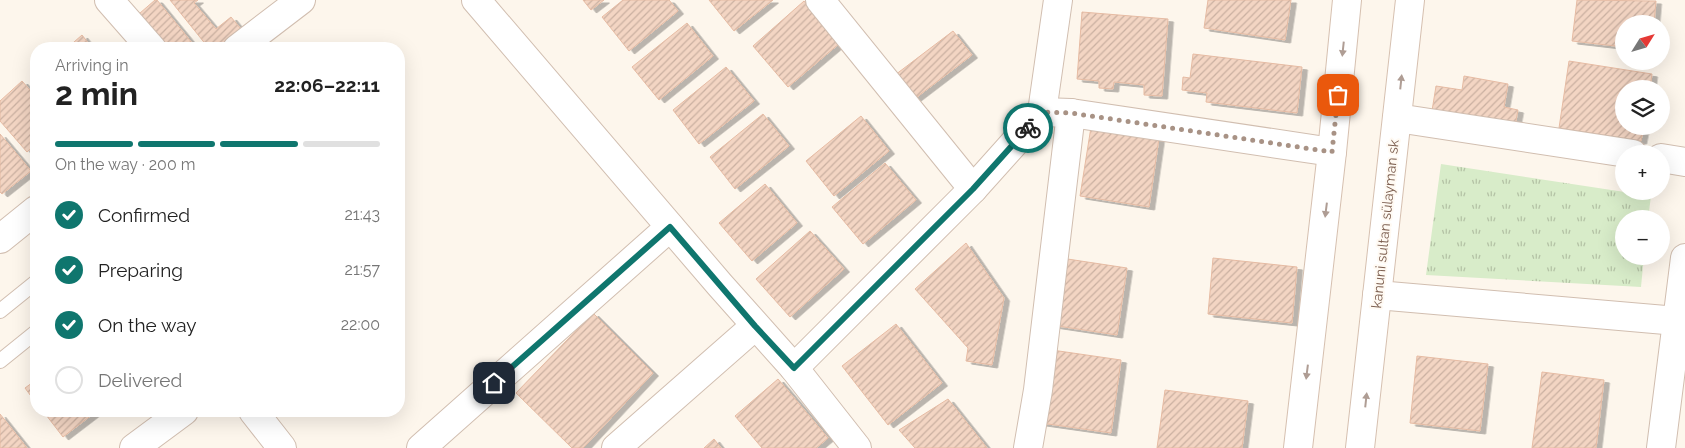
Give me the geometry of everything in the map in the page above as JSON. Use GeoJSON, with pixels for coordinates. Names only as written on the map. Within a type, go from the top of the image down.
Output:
{"type":"FeatureCollection","features":[{"type":"Feature","properties":{"kind":"street"},"geometry":{"type":"LineString","coordinates":[[109,0],[146,42]]}},
{"type":"Feature","properties":{"kind":"street"},"geometry":{"type":"LineString","coordinates":[[246,42],[301,0]]}},
{"type":"Feature","properties":{"kind":"street"},"geometry":{"type":"LineString","coordinates":[[476,0],[755,326],[794,368],[857,448]]}},
{"type":"Feature","properties":{"kind":"street"},"geometry":{"type":"LineString","coordinates":[[820,0],[973,189]]}},
{"type":"Feature","properties":{"kind":"street"},"geometry":{"type":"LineString","coordinates":[[794,368],[973,189],[1042,112],[1058,0]]}},
{"type":"Feature","properties":{"kind":"street"},"geometry":{"type":"LineString","coordinates":[[1298,448],[1348,0]]}},
{"type":"Feature","properties":{"kind":"street","name":"kanuni sultan sülayman sk"},"geometry":{"type":"LineString","coordinates":[[1360,448],[1410,0]]}},
{"type":"Feature","properties":{"kind":"street"},"geometry":{"type":"LineString","coordinates":[[1042,112],[1071,113],[1332,152]]}},
{"type":"Feature","properties":{"kind":"street"},"geometry":{"type":"LineString","coordinates":[[1028,448],[1038,390],[1071,113]]}},
{"type":"Feature","properties":{"kind":"street"},"geometry":{"type":"LineString","coordinates":[[1397,118],[1615,151]]}},
{"type":"Feature","properties":{"kind":"street"},"geometry":{"type":"LineString","coordinates":[[1670,160],[1685,162]]}},
{"type":"Feature","properties":{"kind":"street"},"geometry":{"type":"LineString","coordinates":[[0,239],[30,215]]}},
{"type":"Feature","properties":{"kind":"street"},"geometry":{"type":"LineString","coordinates":[[421,448],[670,227]]}},
{"type":"Feature","properties":{"kind":"street"},"geometry":{"type":"LineString","coordinates":[[1662,448],[1685,258]]}},
{"type":"Feature","properties":{"kind":"street"},"geometry":{"type":"LineString","coordinates":[[1377,295],[1677,321]]}},
{"type":"Feature","properties":{"kind":"street"},"geometry":{"type":"LineString","coordinates":[[616,448],[755,326]]}},
{"type":"Feature","properties":{"kind":"street"},"geometry":{"type":"LineString","coordinates":[[134,448],[176,417]]}},
{"type":"Feature","properties":{"kind":"street"},"geometry":{"type":"LineString","coordinates":[[258,417],[282,448]]}},
{"type":"Feature","properties":{"kind":"lane"},"geometry":{"type":"LineString","coordinates":[[0,311],[30,287]]}},
{"type":"Feature","properties":{"kind":"lane"},"geometry":{"type":"LineString","coordinates":[[0,361],[30,337]]}},
{"type":"Feature","properties":{"kind":"green space"},"geometry":{"type":"Polygon","coordinates":[[[1441,164],[1615,191],[1615,200],[1650,200],[1649,210],[1615,210],[1615,265],[1643,265],[1641,287],[1426,275],[1441,164]]]}},
{"type":"Feature","properties":{"kind":"building"},"geometry":{"type":"Polygon","coordinates":[[[157,0],[191,42],[150,42],[132,20],[157,0]]]}},
{"type":"Feature","properties":{"kind":"building"},"geometry":{"type":"Polygon","coordinates":[[[170,0],[198,0],[194,3],[216,29],[231,17],[245,34],[235,42],[204,42],[170,0]]]}},
{"type":"Feature","properties":{"kind":"building"},"geometry":{"type":"Polygon","coordinates":[[[583,0],[604,0],[591,10],[583,0]]]}},
{"type":"Feature","properties":{"kind":"building"},"geometry":{"type":"Polygon","coordinates":[[[623,0],[669,0],[678,11],[629,51],[602,17],[623,0]]]}},
{"type":"Feature","properties":{"kind":"building"},"geometry":{"type":"Polygon","coordinates":[[[709,0],[773,0],[734,31],[709,0]]]}},
{"type":"Feature","properties":{"kind":"building"},"geometry":{"type":"Polygon","coordinates":[[[1208,0],[1291,0],[1285,40],[1204,28],[1208,0]]]}},
{"type":"Feature","properties":{"kind":"building"},"geometry":{"type":"Polygon","coordinates":[[[1577,0],[1656,1],[1655,15],[1615,15],[1615,46],[1572,41],[1577,0]]]}},
{"type":"Feature","properties":{"kind":"building"},"geometry":{"type":"Polygon","coordinates":[[[804,1],[840,43],[788,87],[753,46],[804,1]]]}},
{"type":"Feature","properties":{"kind":"building"},"geometry":{"type":"Polygon","coordinates":[[[1082,12],[1168,19],[1162,96],[1144,95],[1144,85],[1114,82],[1113,89],[1099,88],[1099,81],[1077,79],[1082,12]]]}},
{"type":"Feature","properties":{"kind":"building"},"geometry":{"type":"Polygon","coordinates":[[[687,23],[713,56],[659,100],[632,67],[687,23]]]}},
{"type":"Feature","properties":{"kind":"building"},"geometry":{"type":"Polygon","coordinates":[[[953,31],[972,55],[913,100],[895,75],[953,31]]]}},
{"type":"Feature","properties":{"kind":"building"},"geometry":{"type":"Polygon","coordinates":[[[82,35],[88,42],[74,42],[82,35]]]}},
{"type":"Feature","properties":{"kind":"building"},"geometry":{"type":"Polygon","coordinates":[[[1193,54],[1302,67],[1297,113],[1206,102],[1207,93],[1182,90],[1183,77],[1190,78],[1193,54]]]}},
{"type":"Feature","properties":{"kind":"building"},"geometry":{"type":"Polygon","coordinates":[[[1569,61],[1615,68],[1615,70],[1652,74],[1651,80],[1615,80],[1615,135],[1642,135],[1641,141],[1559,128],[1569,61]]]}},
{"type":"Feature","properties":{"kind":"building"},"geometry":{"type":"Polygon","coordinates":[[[726,67],[754,101],[699,144],[673,110],[726,67]]]}},
{"type":"Feature","properties":{"kind":"building"},"geometry":{"type":"Polygon","coordinates":[[[1464,76],[1508,84],[1504,107],[1518,110],[1514,131],[1431,117],[1436,86],[1462,90],[1464,76]]]}},
{"type":"Feature","properties":{"kind":"building"},"geometry":{"type":"Polygon","coordinates":[[[22,81],[30,90],[30,149],[27,152],[0,121],[0,101],[22,81]]]}},
{"type":"Feature","properties":{"kind":"building"},"geometry":{"type":"Polygon","coordinates":[[[763,114],[789,146],[735,189],[710,157],[763,114]]]}},
{"type":"Feature","properties":{"kind":"building"},"geometry":{"type":"Polygon","coordinates":[[[861,116],[889,151],[834,196],[806,161],[861,116]]]}},
{"type":"Feature","properties":{"kind":"building"},"geometry":{"type":"Polygon","coordinates":[[[1091,127],[1159,138],[1149,207],[1080,196],[1091,127]]]}},
{"type":"Feature","properties":{"kind":"building"},"geometry":{"type":"Polygon","coordinates":[[[0,134],[30,172],[2,194],[0,192],[0,134]]]}},
{"type":"Feature","properties":{"kind":"building"},"geometry":{"type":"Polygon","coordinates":[[[885,163],[916,200],[863,244],[832,207],[885,163]]]}},
{"type":"Feature","properties":{"kind":"building"},"geometry":{"type":"Polygon","coordinates":[[[765,184],[797,223],[752,261],[719,223],[765,184]]]}},
{"type":"Feature","properties":{"kind":"building"},"geometry":{"type":"Polygon","coordinates":[[[810,231],[844,269],[790,317],[756,279],[810,231]]]}},
{"type":"Feature","properties":{"kind":"building"},"geometry":{"type":"Polygon","coordinates":[[[966,243],[1004,298],[992,365],[966,361],[968,348],[915,289],[966,243]]]}},
{"type":"Feature","properties":{"kind":"building"},"geometry":{"type":"Polygon","coordinates":[[[1061,258],[1127,268],[1117,335],[1051,325],[1061,258]]]}},
{"type":"Feature","properties":{"kind":"building"},"geometry":{"type":"Polygon","coordinates":[[[1213,258],[1297,267],[1292,323],[1208,314],[1213,258]]]}},
{"type":"Feature","properties":{"kind":"building"},"geometry":{"type":"Polygon","coordinates":[[[593,313],[653,373],[583,448],[572,448],[516,393],[593,313]]]}},
{"type":"Feature","properties":{"kind":"building"},"geometry":{"type":"Polygon","coordinates":[[[896,324],[942,383],[888,425],[842,366],[896,324]]]}},
{"type":"Feature","properties":{"kind":"building"},"geometry":{"type":"Polygon","coordinates":[[[1052,350],[1121,360],[1111,433],[1041,423],[1052,350]]]}},
{"type":"Feature","properties":{"kind":"building"},"geometry":{"type":"Polygon","coordinates":[[[1417,356],[1488,364],[1480,431],[1410,423],[1417,356]]]}},
{"type":"Feature","properties":{"kind":"building"},"geometry":{"type":"Polygon","coordinates":[[[1542,372],[1604,380],[1596,448],[1532,448],[1542,372]]]}},
{"type":"Feature","properties":{"kind":"building"},"geometry":{"type":"Polygon","coordinates":[[[778,379],[828,438],[816,448],[762,448],[735,416],[778,379]]]}},
{"type":"Feature","properties":{"kind":"building"},"geometry":{"type":"Polygon","coordinates":[[[30,384],[30,395],[25,388],[30,384]]]}},
{"type":"Feature","properties":{"kind":"building"},"geometry":{"type":"Polygon","coordinates":[[[1165,390],[1248,401],[1242,448],[1157,448],[1165,390]]]}},
{"type":"Feature","properties":{"kind":"building"},"geometry":{"type":"Polygon","coordinates":[[[948,399],[987,448],[915,448],[899,430],[948,399]]]}},
{"type":"Feature","properties":{"kind":"building"},"geometry":{"type":"Polygon","coordinates":[[[0,414],[27,448],[0,448],[0,414]]]}},
{"type":"Feature","properties":{"kind":"building"},"geometry":{"type":"Polygon","coordinates":[[[48,417],[89,417],[63,437],[48,417]]]}},
{"type":"Feature","properties":{"kind":"building"},"geometry":{"type":"Polygon","coordinates":[[[714,439],[721,448],[704,448],[714,439]]]}},
{"type":"Feature","properties":{"kind":"way so far"},"geometry":{"type":"LineString","coordinates":[[1028,128],[1042,112],[1071,113],[1332,152],[1338,95]]}},
{"type":"Feature","properties":{"kind":"route"},"geometry":{"type":"LineString","coordinates":[[494,383],[670,227],[755,326],[794,368],[973,189],[1028,128]]}}]}
